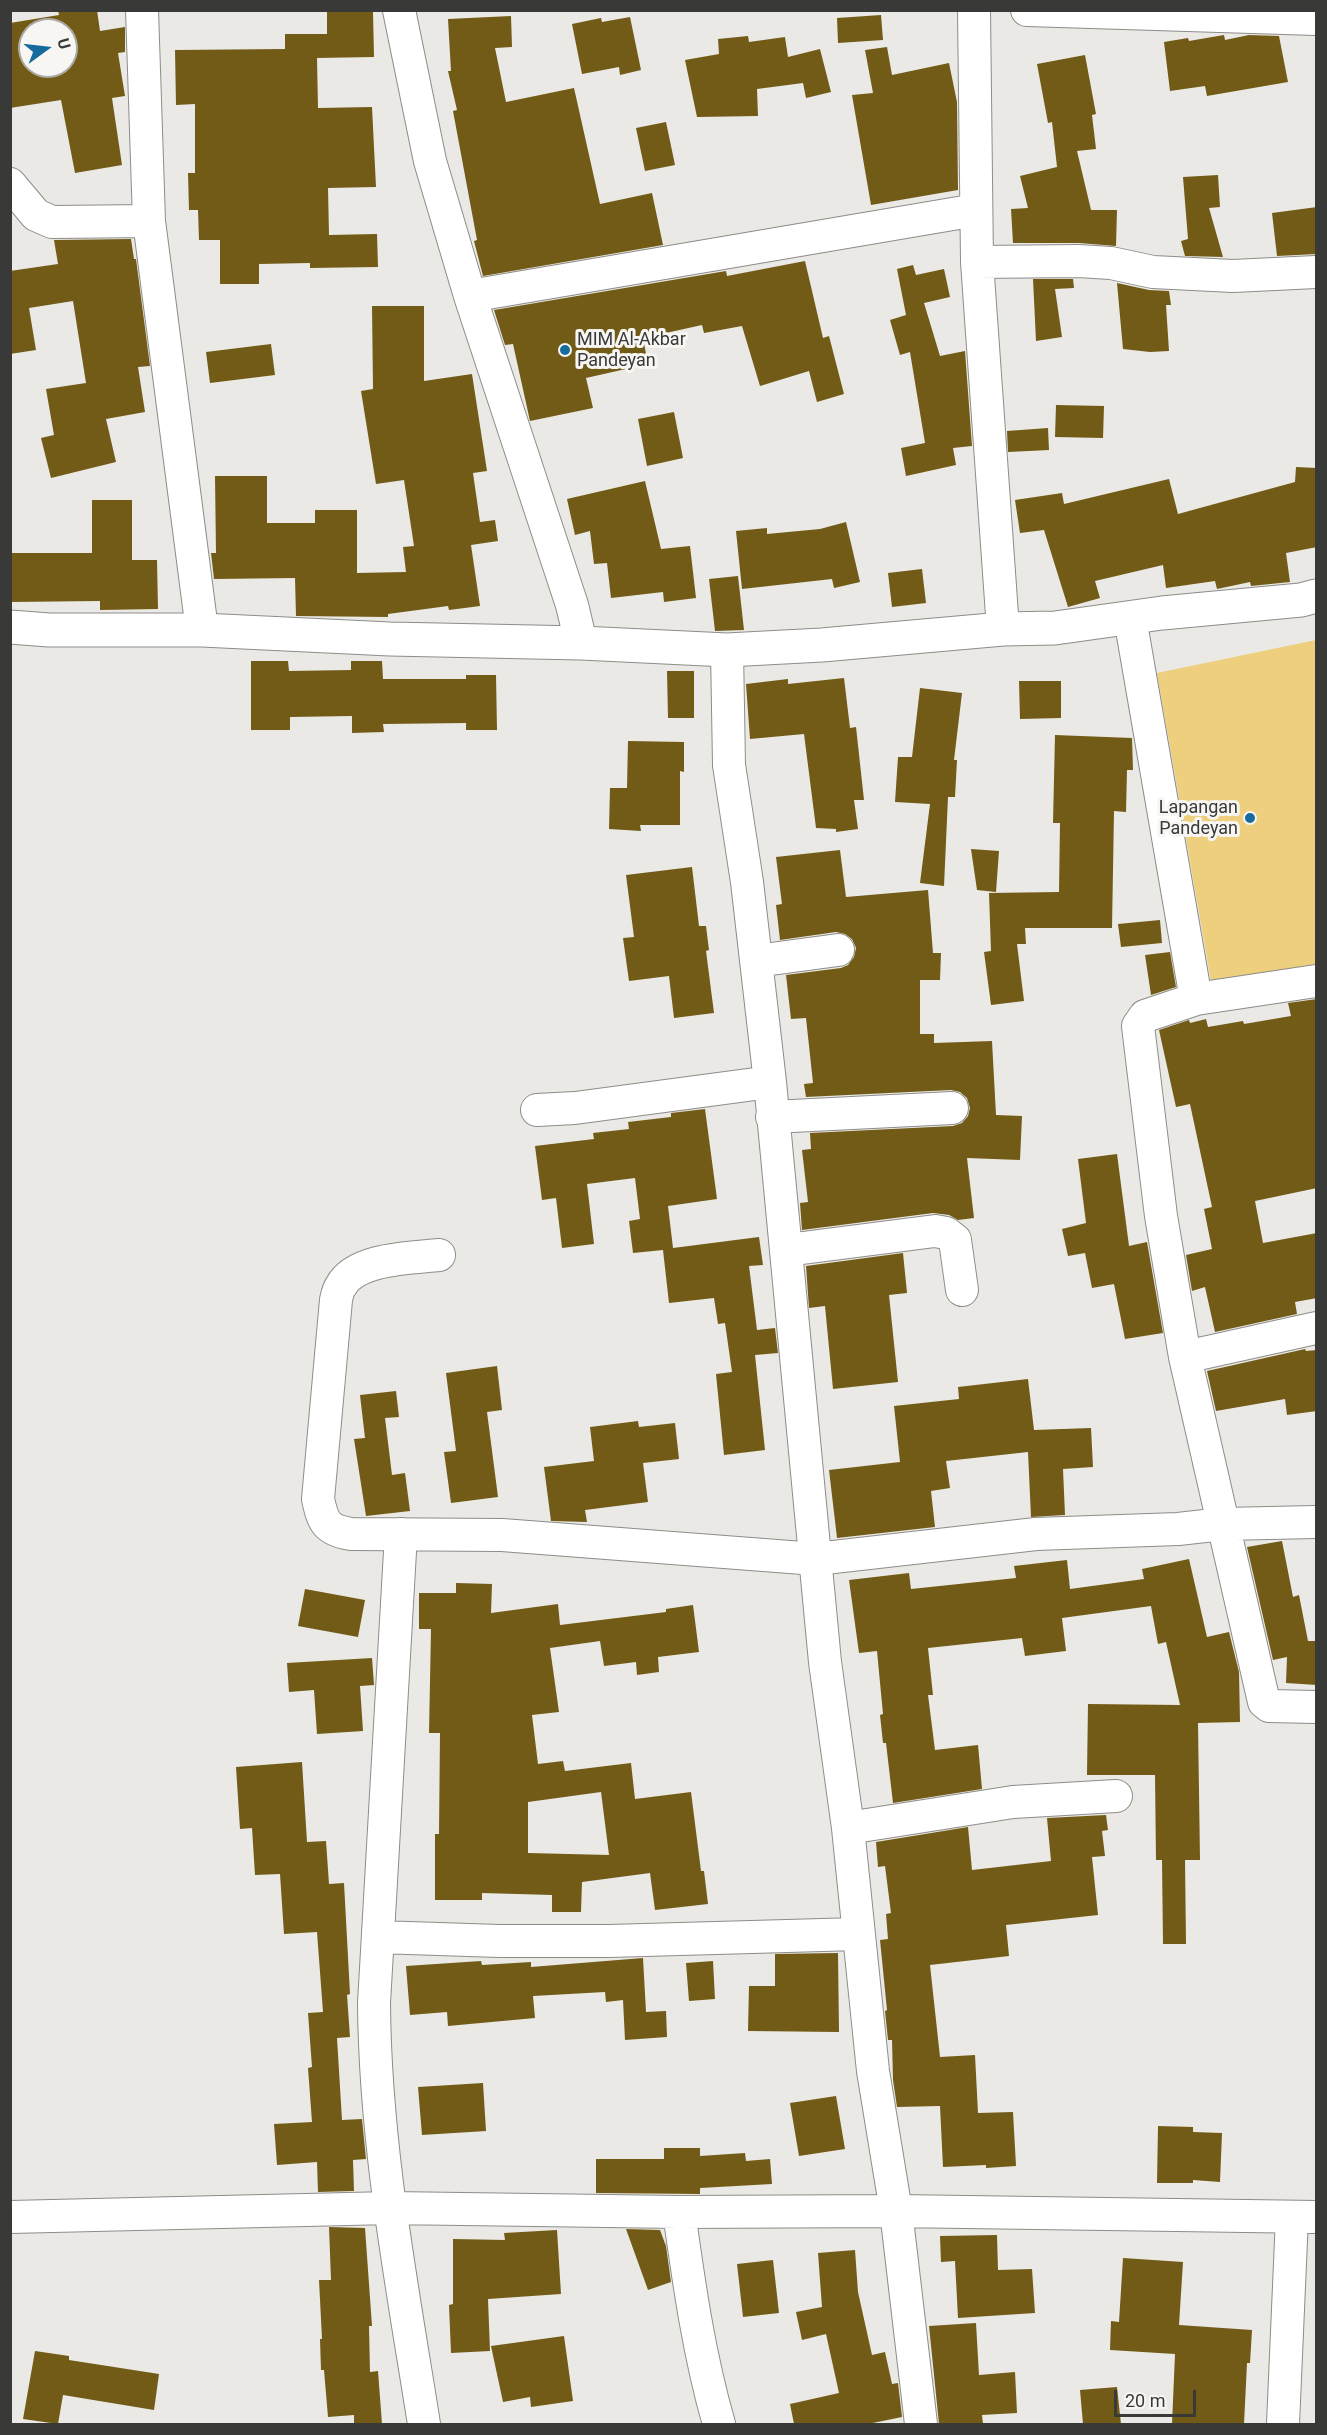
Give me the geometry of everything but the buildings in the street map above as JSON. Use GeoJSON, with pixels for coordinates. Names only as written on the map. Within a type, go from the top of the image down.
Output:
{"type":"FeatureCollection","features":[{"type":"Feature","properties":{"kind":"street"},"geometry":{"type":"LineString","coordinates":[[142,10],[149,220],[202,630]]}},
{"type":"Feature","properties":{"kind":"street"},"geometry":{"type":"LineString","coordinates":[[399,10],[430,161],[470,296],[551,540],[581,643]]}},
{"type":"Feature","properties":{"kind":"street"},"geometry":{"type":"LineString","coordinates":[[974,10],[978,262],[1003,629]]}},
{"type":"Feature","properties":{"kind":"street"},"geometry":{"type":"LineString","coordinates":[[1027,10],[1317,19]]}},
{"type":"Feature","properties":{"kind":"street"},"geometry":{"type":"LineString","coordinates":[[10,184],[36,215],[52,222],[149,220]]}},
{"type":"Feature","properties":{"kind":"street"},"geometry":{"type":"LineString","coordinates":[[470,296],[976,210]]}},
{"type":"Feature","properties":{"kind":"street"},"geometry":{"type":"LineString","coordinates":[[978,262],[1078,261],[1111,263],[1153,272],[1233,276],[1317,272]]}},
{"type":"Feature","properties":{"kind":"street"},"geometry":{"type":"LineString","coordinates":[[10,627],[49,630],[202,630],[390,639],[581,643],[727,650],[834,645],[1003,629],[1055,628],[1245,604],[1301,600],[1317,596]]}},
{"type":"Feature","properties":{"kind":"street"},"geometry":{"type":"LineString","coordinates":[[1130,618],[1196,999]]}},
{"type":"Feature","properties":{"kind":"street"},"geometry":{"type":"LineString","coordinates":[[727,650],[729,765],[747,882],[770,1082],[825,1662],[848,1828],[873,2071],[896,2211],[921,2424]]}},
{"type":"Feature","properties":{"kind":"street"},"geometry":{"type":"LineString","coordinates":[[756,961],[838,950]]}},
{"type":"Feature","properties":{"kind":"street"},"geometry":{"type":"LineString","coordinates":[[1317,981],[1196,999],[1145,1016],[1138,1026],[1161,1216],[1185,1357],[1264,1702],[1269,1707],[1317,1707]]}},
{"type":"Feature","properties":{"kind":"street"},"geometry":{"type":"LineString","coordinates":[[537,1110],[575,1108],[770,1082]]}},
{"type":"Feature","properties":{"kind":"street"},"geometry":{"type":"LineString","coordinates":[[772,1117],[952,1108]]}},
{"type":"Feature","properties":{"kind":"street"},"geometry":{"type":"LineString","coordinates":[[787,1250],[935,1231],[946,1233],[955,1240],[962,1290]]}},
{"type":"Feature","properties":{"kind":"street"},"geometry":{"type":"LineString","coordinates":[[439,1255],[370,1264],[341,1284],[336,1300],[318,1499],[322,1519],[336,1532],[502,1535],[816,1559],[1036,1534],[1178,1529],[1223,1524],[1317,1522]]}},
{"type":"Feature","properties":{"kind":"street"},"geometry":{"type":"LineString","coordinates":[[1185,1357],[1317,1328]]}},
{"type":"Feature","properties":{"kind":"street"},"geometry":{"type":"LineString","coordinates":[[401,1534],[374,2037],[390,2208],[424,2424]]}},
{"type":"Feature","properties":{"kind":"street"},"geometry":{"type":"LineString","coordinates":[[848,1828],[1013,1802],[1116,1796]]}},
{"type":"Feature","properties":{"kind":"street"},"geometry":{"type":"LineString","coordinates":[[378,1937],[499,1941],[609,1941],[858,1934]]}},
{"type":"Feature","properties":{"kind":"street"},"geometry":{"type":"LineString","coordinates":[[10,2217],[390,2208],[679,2212],[896,2211],[1304,2217],[1282,2424]]}},
{"type":"Feature","properties":{"kind":"street"},"geometry":{"type":"LineString","coordinates":[[679,2212],[705,2377],[719,2424]]}},
{"type":"Feature","properties":{"kind":"shaded area","name":"Lapangan Pandeyan"},"geometry":{"type":"Polygon","coordinates":[[[1316,640],[1316,964],[1211,981],[1157,673],[1316,640]]]}},
{"type":"Feature","properties":{"kind":"place","name":"MIM Al-Akbar Pandeyan"},"geometry":{"type":"Point","coordinates":[565,350]}},
{"type":"Feature","properties":{"kind":"place","name":"Lapangan Pandeyan"},"geometry":{"type":"Point","coordinates":[1250,818]}}]}
